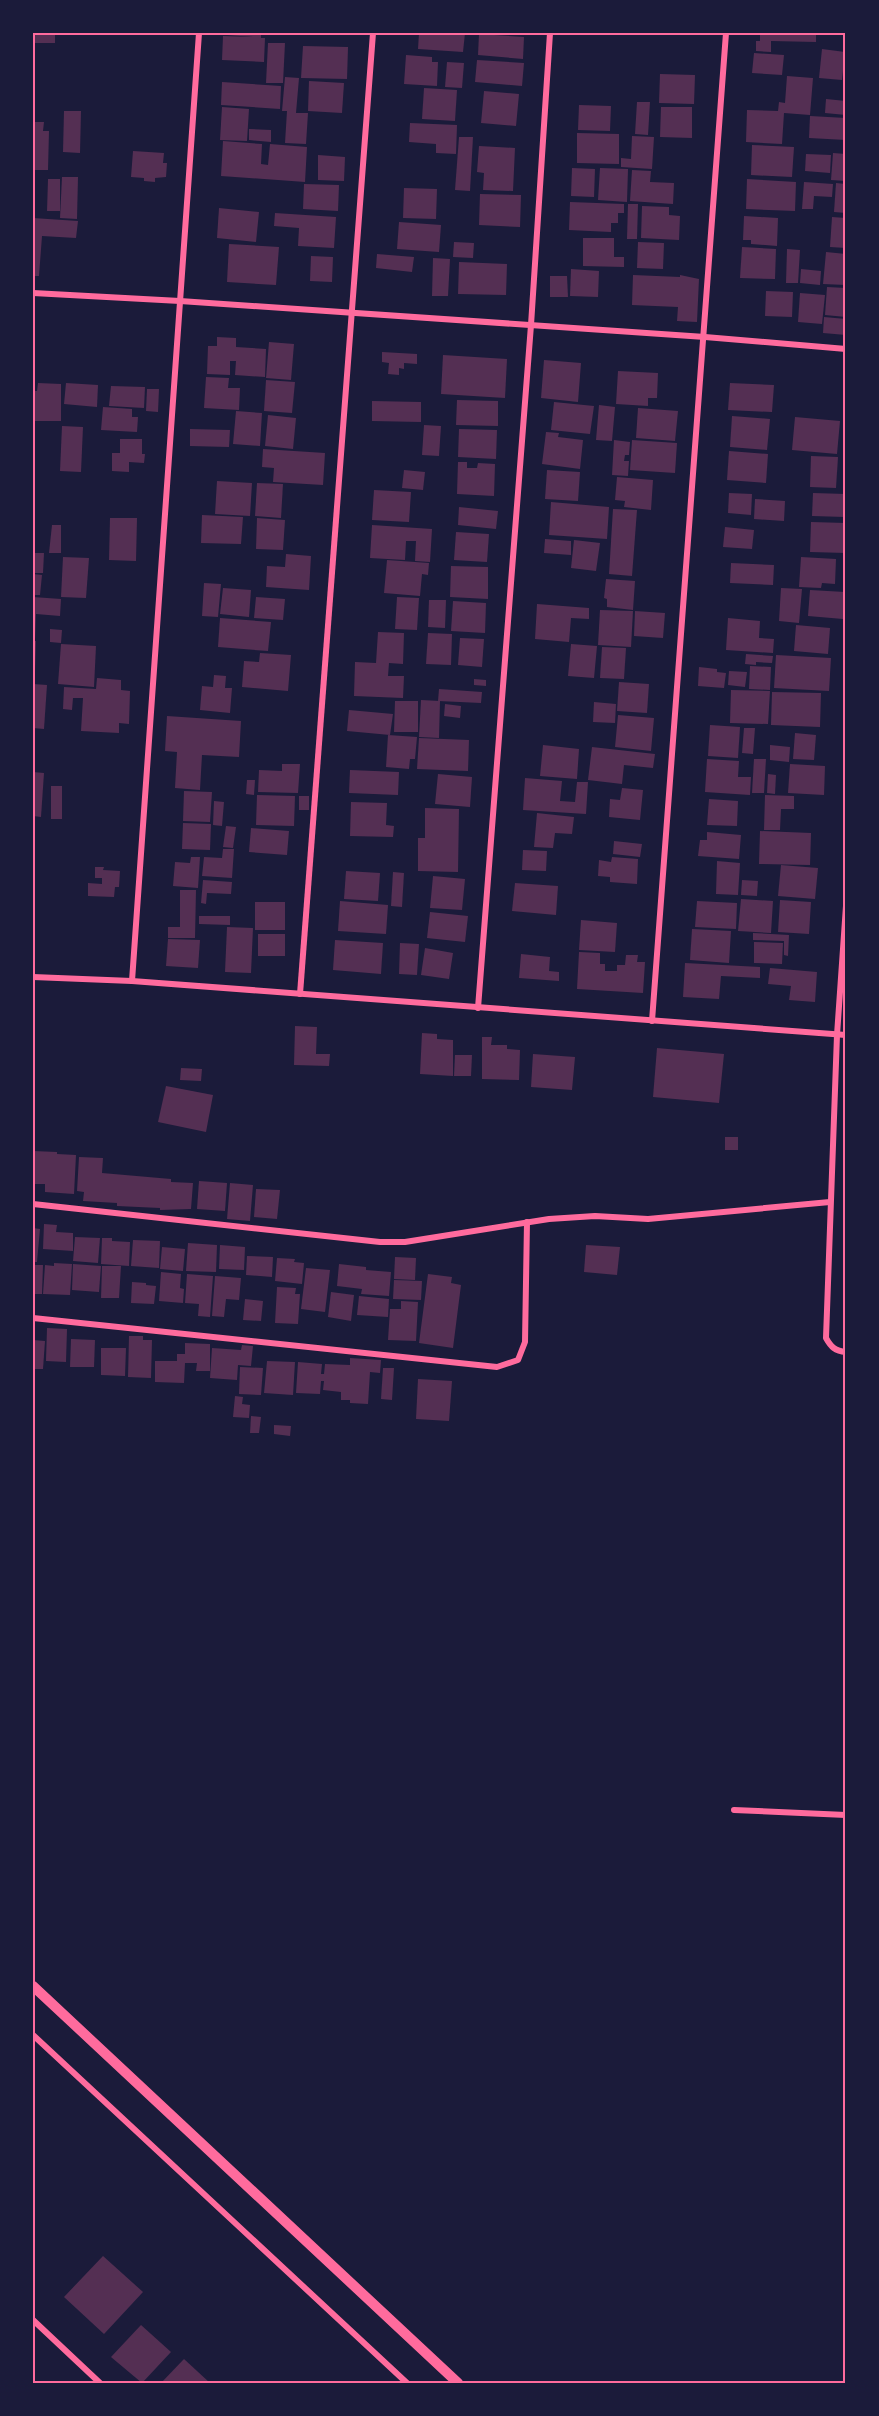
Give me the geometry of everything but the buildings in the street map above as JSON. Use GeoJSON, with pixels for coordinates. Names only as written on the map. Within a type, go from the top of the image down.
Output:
{"type":"FeatureCollection","features":[{"type":"Feature","properties":{"kind":"street"},"geometry":{"type":"LineString","coordinates":[[132,981],[199,33]]}},
{"type":"Feature","properties":{"kind":"street"},"geometry":{"type":"LineString","coordinates":[[300,994],[373,33]]}},
{"type":"Feature","properties":{"kind":"street"},"geometry":{"type":"LineString","coordinates":[[478,1008],[531,326],[550,33]]}},
{"type":"Feature","properties":{"kind":"street"},"geometry":{"type":"LineString","coordinates":[[652,1021],[726,33]]}},
{"type":"Feature","properties":{"kind":"street"},"geometry":{"type":"LineString","coordinates":[[33,293],[705,337],[846,350]]}},
{"type":"Feature","properties":{"kind":"street"},"geometry":{"type":"LineString","coordinates":[[846,906],[837,1035],[826,1338],[830,1347],[839,1352],[846,1352]]}},
{"type":"Feature","properties":{"kind":"street"},"geometry":{"type":"LineString","coordinates":[[33,977],[132,981],[846,1035]]}},
{"type":"Feature","properties":{"kind":"street"},"geometry":{"type":"LineString","coordinates":[[33,1204],[380,1242],[405,1242],[527,1222],[595,1216],[648,1219],[830,1202]]}},
{"type":"Feature","properties":{"kind":"street"},"geometry":{"type":"LineString","coordinates":[[33,1318],[497,1367],[518,1360],[525,1342],[527,1222]]}},
{"type":"Feature","properties":{"kind":"street"},"geometry":{"type":"LineString","coordinates":[[734,1810],[846,1815]]}},
{"type":"Feature","properties":{"kind":"street"},"geometry":{"type":"LineString","coordinates":[[33,1986],[458,2383]]}},
{"type":"Feature","properties":{"kind":"street"},"geometry":{"type":"LineString","coordinates":[[33,2035],[407,2383]]}},
{"type":"Feature","properties":{"kind":"street"},"geometry":{"type":"LineString","coordinates":[[33,2320],[100,2383]]}}]}
